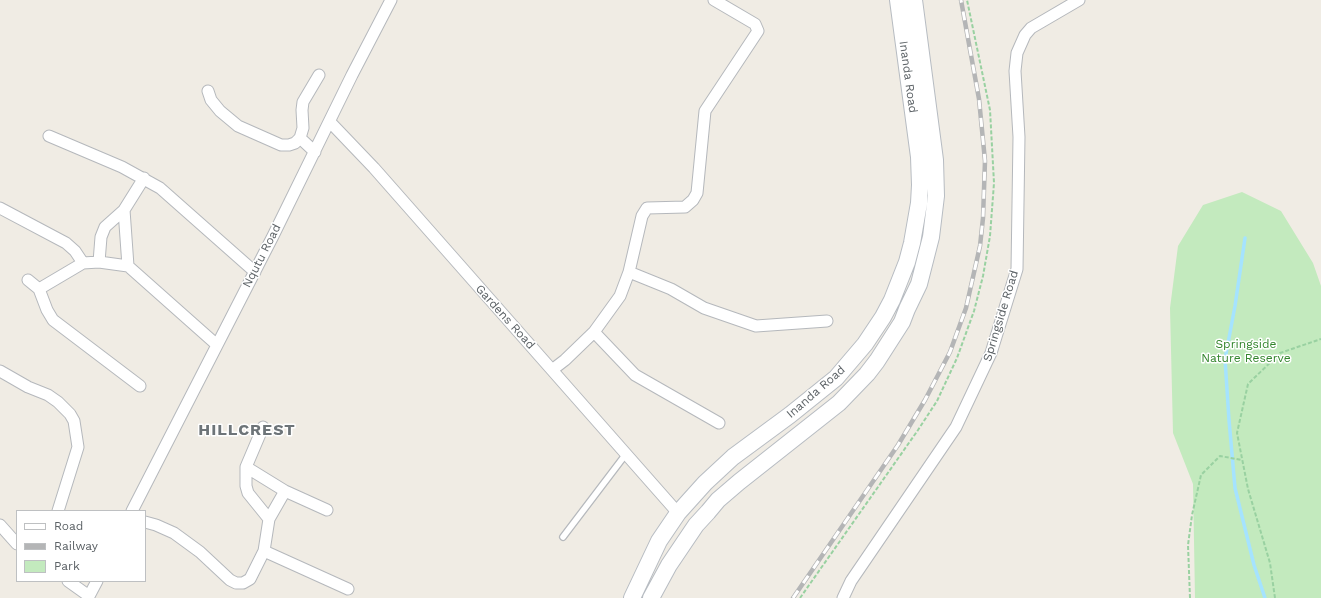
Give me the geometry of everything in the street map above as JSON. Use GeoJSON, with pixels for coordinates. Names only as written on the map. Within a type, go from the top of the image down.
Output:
{"type":"FeatureCollection","features":[{"type":"Feature","properties":{"kind":"main road","name":"Inanda Road"},"geometry":{"type":"LineString","coordinates":[[632,598],[659,541],[678,513],[705,483],[733,457],[796,411],[836,378],[865,344],[883,317],[892,300],[907,262],[912,242],[919,203],[920,185],[919,157],[898,0]]}},
{"type":"Feature","properties":{"kind":"main road","name":"Inanda Road"},"geometry":{"type":"LineString","coordinates":[[651,598],[669,565],[696,525],[718,500],[839,403],[867,374],[898,329],[913,297],[931,237],[936,196],[936,175],[931,123],[914,0]]}},
{"type":"Feature","properties":{"kind":"street","name":"Nqutu Road"},"geometry":{"type":"LineString","coordinates":[[133,510],[391,0]]}},
{"type":"Feature","properties":{"kind":"street"},"geometry":{"type":"LineString","coordinates":[[552,370],[565,360],[594,332],[620,296],[629,272],[642,216],[647,208],[685,206],[693,200],[697,193],[705,111],[758,31],[755,24],[714,0]]}},
{"type":"Feature","properties":{"kind":"street","name":"Springside Road"},"geometry":{"type":"LineString","coordinates":[[843,598],[851,581],[956,427],[991,352],[1017,269],[1019,137],[1015,72],[1017,53],[1023,39],[1031,28],[1079,0]]}},
{"type":"Feature","properties":{"kind":"street"},"geometry":{"type":"LineString","coordinates":[[302,140],[303,102],[319,75]]}},
{"type":"Feature","properties":{"kind":"street"},"geometry":{"type":"LineString","coordinates":[[208,91],[211,100],[220,112],[238,126],[285,146],[302,140]]}},
{"type":"Feature","properties":{"kind":"street","name":"Gardens Road"},"geometry":{"type":"LineString","coordinates":[[330,122],[374,168],[678,513]]}},
{"type":"Feature","properties":{"kind":"street"},"geometry":{"type":"LineString","coordinates":[[49,136],[99,156],[144,178],[160,188],[254,272]]}},
{"type":"Feature","properties":{"kind":"street"},"geometry":{"type":"LineString","coordinates":[[302,140],[315,152]]}},
{"type":"Feature","properties":{"kind":"street"},"geometry":{"type":"LineString","coordinates":[[99,262],[101,237],[105,227],[124,210],[144,178]]}},
{"type":"Feature","properties":{"kind":"street"},"geometry":{"type":"LineString","coordinates":[[0,208],[66,243],[75,251],[83,263]]}},
{"type":"Feature","properties":{"kind":"street"},"geometry":{"type":"LineString","coordinates":[[124,210],[128,266]]}},
{"type":"Feature","properties":{"kind":"street"},"geometry":{"type":"LineString","coordinates":[[39,289],[83,263],[99,262],[128,266],[217,345]]}},
{"type":"Feature","properties":{"kind":"street"},"geometry":{"type":"LineString","coordinates":[[629,272],[672,289],[704,308],[756,326],[827,321]]}},
{"type":"Feature","properties":{"kind":"street"},"geometry":{"type":"LineString","coordinates":[[28,280],[39,289],[47,310],[53,320],[140,386]]}},
{"type":"Feature","properties":{"kind":"street"},"geometry":{"type":"LineString","coordinates":[[594,332],[635,375],[719,423]]}},
{"type":"Feature","properties":{"kind":"street"},"geometry":{"type":"LineString","coordinates":[[0,371],[28,387],[48,395],[58,402],[70,414],[74,421],[78,447],[58,510]]}},
{"type":"Feature","properties":{"kind":"street"},"geometry":{"type":"LineString","coordinates":[[263,427],[246,467],[247,491],[269,519]]}},
{"type":"Feature","properties":{"kind":"street"},"geometry":{"type":"LineString","coordinates":[[246,467],[285,491],[327,510]]}},
{"type":"Feature","properties":{"kind":"street"},"geometry":{"type":"LineString","coordinates":[[146,522],[174,532],[200,552],[230,580],[236,583],[243,583],[250,579],[264,551],[269,519],[285,491]]}},
{"type":"Feature","properties":{"kind":"street"},"geometry":{"type":"LineString","coordinates":[[0,525],[16,543]]}},
{"type":"Feature","properties":{"kind":"street"},"geometry":{"type":"LineString","coordinates":[[264,551],[348,589]]}},
{"type":"Feature","properties":{"kind":"street"},"geometry":{"type":"LineString","coordinates":[[71,583],[88,597],[96,582]]}},
{"type":"Feature","properties":{"kind":"lane"},"geometry":{"type":"LineString","coordinates":[[563,536],[626,454]]}},
{"type":"Feature","properties":{"kind":"path"},"geometry":{"type":"LineString","coordinates":[[800,598],[918,430],[937,400],[957,358],[974,311],[990,236],[994,176],[990,110],[968,0]]}},
{"type":"Feature","properties":{"kind":"path"},"geometry":{"type":"LineString","coordinates":[[1275,598],[1270,563],[1248,489],[1237,433],[1248,384],[1280,354],[1321,340]]}},
{"type":"Feature","properties":{"kind":"path"},"geometry":{"type":"LineString","coordinates":[[1190,598],[1188,545],[1192,514],[1201,475],[1220,456],[1242,460]]}},
{"type":"Feature","properties":{"kind":"green space","name":"Springside Nature Reserve"},"geometry":{"type":"Polygon","coordinates":[[[1242,192],[1281,211],[1313,263],[1321,286],[1321,598],[1195,598],[1193,484],[1173,433],[1170,308],[1178,246],[1203,205],[1242,192]]]}},
{"type":"Feature","properties":{"kind":"waterway"},"geometry":{"type":"LineString","coordinates":[[1245,238],[1235,306],[1225,359],[1235,488],[1254,565],[1265,598]]}},
{"type":"Feature","properties":{"kind":"railway"},"geometry":{"type":"LineString","coordinates":[[793,598],[898,445],[925,400],[950,352],[966,308],[980,246],[983,218],[985,161],[979,99],[961,0]]}},
{"type":"Feature","properties":{"kind":"district","name":"HILLCREST"},"geometry":{"type":"Point","coordinates":[247,430]}}]}
